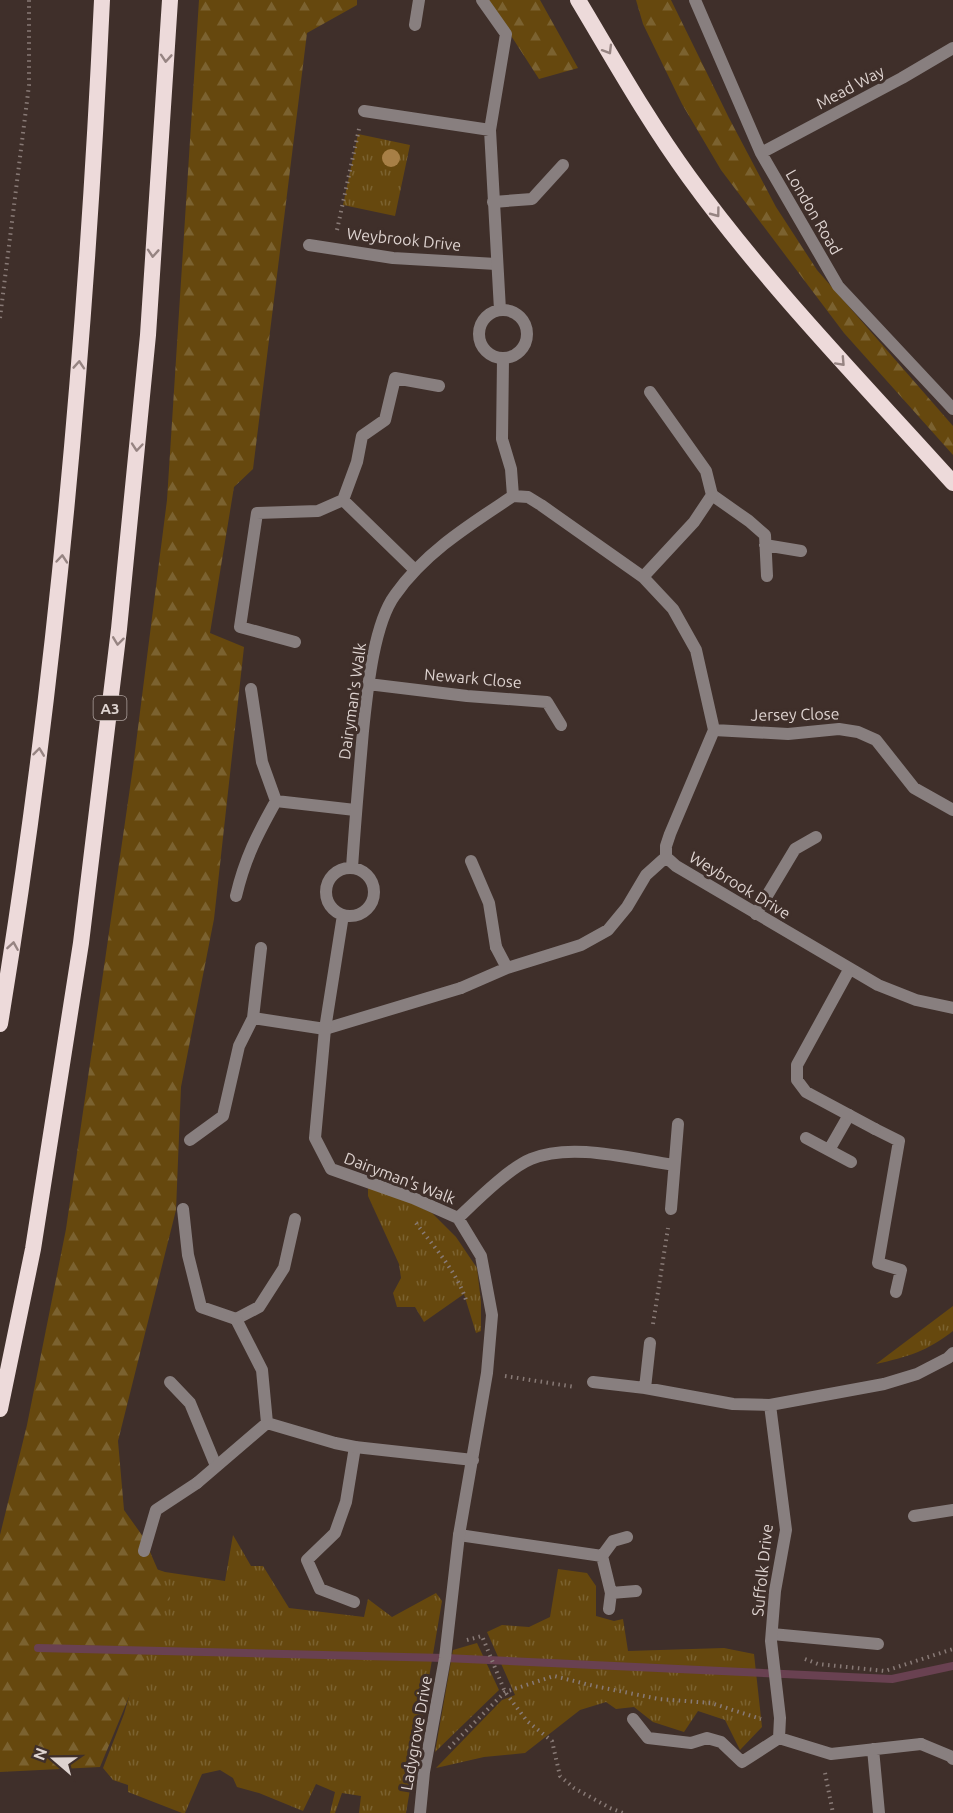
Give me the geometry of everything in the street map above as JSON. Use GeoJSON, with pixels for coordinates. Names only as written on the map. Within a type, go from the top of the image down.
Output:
{"type":"FeatureCollection","features":[{"type":"Feature","properties":{"kind":"highway"},"geometry":{"type":"LineString","coordinates":[[0,1024],[16,928],[57,613],[78,385],[95,154],[102,0]]}},
{"type":"Feature","properties":{"kind":"highway","name":"A3"},"geometry":{"type":"LineString","coordinates":[[0,1409],[33,1249],[81,943],[118,641],[148,335],[170,0]]}},
{"type":"Feature","properties":{"kind":"highway"},"geometry":{"type":"LineString","coordinates":[[578,0],[653,124],[733,236],[829,349],[953,483]]}},
{"type":"Feature","properties":{"kind":"street"},"geometry":{"type":"LineString","coordinates":[[415,25],[419,0]]}},
{"type":"Feature","properties":{"kind":"street"},"geometry":{"type":"LineString","coordinates":[[482,0],[506,34],[490,130],[500,310]]}},
{"type":"Feature","properties":{"kind":"street","name":"London Road"},"geometry":{"type":"LineString","coordinates":[[695,0],[761,153],[838,285],[953,409]]}},
{"type":"Feature","properties":{"kind":"street","name":"Mead Way"},"geometry":{"type":"LineString","coordinates":[[761,153],[902,78],[953,48]]}},
{"type":"Feature","properties":{"kind":"street"},"geometry":{"type":"LineString","coordinates":[[364,111],[490,130]]}},
{"type":"Feature","properties":{"kind":"street"},"geometry":{"type":"LineString","coordinates":[[493,202],[532,199],[563,165]]}},
{"type":"Feature","properties":{"kind":"street","name":"Weybrook Drive"},"geometry":{"type":"LineString","coordinates":[[309,245],[393,258],[496,264]]}},
{"type":"Feature","properties":{"kind":"street"},"geometry":{"type":"LineString","coordinates":[[500,310],[515,313],[521,318],[528,332],[524,348],[511,357],[503,359],[488,353],[482,347],[480,339],[481,323],[492,312],[500,310]]}},
{"type":"Feature","properties":{"kind":"street"},"geometry":{"type":"LineString","coordinates":[[503,359],[502,439],[511,469],[513,496],[528,497],[541,505],[643,577],[673,609],[696,650],[714,730]]}},
{"type":"Feature","properties":{"kind":"street"},"geometry":{"type":"LineString","coordinates":[[295,642],[240,627],[257,513],[318,511],[343,500],[357,462],[362,436],[386,420],[395,378],[439,386]]}},
{"type":"Feature","properties":{"kind":"street"},"geometry":{"type":"LineString","coordinates":[[650,392],[706,471],[712,495],[765,535],[767,576]]}},
{"type":"Feature","properties":{"kind":"street"},"geometry":{"type":"LineString","coordinates":[[643,577],[694,522],[712,495]]}},
{"type":"Feature","properties":{"kind":"street","name":"Dairyman's Walk"},"geometry":{"type":"LineString","coordinates":[[352,868],[355,810],[368,684],[379,631],[393,597],[415,570],[460,531],[513,496]]}},
{"type":"Feature","properties":{"kind":"street"},"geometry":{"type":"LineString","coordinates":[[343,500],[415,570]]}},
{"type":"Feature","properties":{"kind":"street"},"geometry":{"type":"LineString","coordinates":[[765,545],[801,551]]}},
{"type":"Feature","properties":{"kind":"street","name":"Newark Close"},"geometry":{"type":"LineString","coordinates":[[368,684],[467,696],[547,702],[561,725]]}},
{"type":"Feature","properties":{"kind":"street"},"geometry":{"type":"LineString","coordinates":[[236,896],[244,865],[276,801],[262,762],[251,689]]}},
{"type":"Feature","properties":{"kind":"street","name":"Jersey Close"},"geometry":{"type":"LineString","coordinates":[[714,730],[788,734],[839,729],[858,732],[876,740],[914,788],[953,810]]}},
{"type":"Feature","properties":{"kind":"street","name":"Weybrook Drive"},"geometry":{"type":"LineString","coordinates":[[714,730],[670,834],[666,846],[666,857],[676,866],[849,970],[878,985],[916,1000],[953,1008]]}},
{"type":"Feature","properties":{"kind":"street"},"geometry":{"type":"LineString","coordinates":[[276,801],[355,810]]}},
{"type":"Feature","properties":{"kind":"street"},"geometry":{"type":"LineString","coordinates":[[756,914],[795,849],[816,837]]}},
{"type":"Feature","properties":{"kind":"street"},"geometry":{"type":"LineString","coordinates":[[253,1018],[325,1029],[461,988],[507,968],[581,945],[608,930],[627,907],[646,875],[666,857]]}},
{"type":"Feature","properties":{"kind":"street"},"geometry":{"type":"LineString","coordinates":[[471,861],[489,903],[496,947],[507,968]]}},
{"type":"Feature","properties":{"kind":"street"},"geometry":{"type":"LineString","coordinates":[[352,868],[364,872],[370,878],[374,886],[374,894],[372,901],[362,913],[343,915],[329,904],[326,890],[328,881],[333,875],[340,870],[352,868]]}},
{"type":"Feature","properties":{"kind":"street","name":"Dairyman's Walk"},"geometry":{"type":"LineString","coordinates":[[343,915],[325,1029],[315,1138],[331,1169],[413,1198],[458,1218],[481,1256],[492,1315],[488,1373],[459,1535],[446,1658]]}},
{"type":"Feature","properties":{"kind":"street"},"geometry":{"type":"LineString","coordinates":[[190,1140],[223,1116],[239,1046],[253,1018],[261,948]]}},
{"type":"Feature","properties":{"kind":"street"},"geometry":{"type":"LineString","coordinates":[[849,970],[797,1065],[797,1080],[806,1092],[899,1141],[878,1263],[902,1270],[896,1292]]}},
{"type":"Feature","properties":{"kind":"street"},"geometry":{"type":"LineString","coordinates":[[828,1150],[849,1115]]}},
{"type":"Feature","properties":{"kind":"street"},"geometry":{"type":"LineString","coordinates":[[671,1209],[678,1124]]}},
{"type":"Feature","properties":{"kind":"street"},"geometry":{"type":"LineString","coordinates":[[806,1138],[851,1162]]}},
{"type":"Feature","properties":{"kind":"street"},"geometry":{"type":"LineString","coordinates":[[458,1218],[498,1182],[529,1160],[549,1154],[571,1152],[674,1165]]}},
{"type":"Feature","properties":{"kind":"street"},"geometry":{"type":"LineString","coordinates":[[183,1209],[189,1255],[201,1307],[236,1319],[262,1370],[267,1423]]}},
{"type":"Feature","properties":{"kind":"street"},"geometry":{"type":"LineString","coordinates":[[236,1319],[259,1307],[284,1268],[295,1219]]}},
{"type":"Feature","properties":{"kind":"street"},"geometry":{"type":"LineString","coordinates":[[645,1388],[650,1342]]}},
{"type":"Feature","properties":{"kind":"street"},"geometry":{"type":"LineString","coordinates":[[593,1382],[645,1388],[733,1404],[770,1405],[884,1384],[917,1374],[953,1353]]}},
{"type":"Feature","properties":{"kind":"street"},"geometry":{"type":"LineString","coordinates":[[170,1382],[190,1403],[216,1467]]}},
{"type":"Feature","properties":{"kind":"street","name":"Suffolk Drive"},"geometry":{"type":"LineString","coordinates":[[770,1405],[786,1530],[776,1591],[772,1637],[780,1718],[779,1738]]}},
{"type":"Feature","properties":{"kind":"street"},"geometry":{"type":"LineString","coordinates":[[267,1423],[355,1447],[473,1460]]}},
{"type":"Feature","properties":{"kind":"street"},"geometry":{"type":"LineString","coordinates":[[144,1551],[156,1510],[197,1483],[267,1423]]}},
{"type":"Feature","properties":{"kind":"street"},"geometry":{"type":"LineString","coordinates":[[354,1602],[320,1589],[307,1560],[335,1533],[346,1502],[355,1447]]}},
{"type":"Feature","properties":{"kind":"street"},"geometry":{"type":"LineString","coordinates":[[914,1516],[953,1510]]}},
{"type":"Feature","properties":{"kind":"street"},"geometry":{"type":"LineString","coordinates":[[459,1535],[602,1556]]}},
{"type":"Feature","properties":{"kind":"street"},"geometry":{"type":"LineString","coordinates":[[609,1609],[611,1593],[602,1556],[613,1541],[627,1537]]}},
{"type":"Feature","properties":{"kind":"street"},"geometry":{"type":"LineString","coordinates":[[611,1593],[636,1591]]}},
{"type":"Feature","properties":{"kind":"street"},"geometry":{"type":"LineString","coordinates":[[772,1637],[878,1644]]}},
{"type":"Feature","properties":{"kind":"street","name":"Ladygrove Drive"},"geometry":{"type":"LineString","coordinates":[[420,1813],[425,1767],[446,1658]]}},
{"type":"Feature","properties":{"kind":"street"},"geometry":{"type":"LineString","coordinates":[[633,1719],[648,1738],[691,1743],[708,1738],[721,1742],[742,1762],[779,1738],[831,1754],[921,1744],[953,1759]]}},
{"type":"Feature","properties":{"kind":"street"},"geometry":{"type":"LineString","coordinates":[[873,1749],[879,1813]]}},
{"type":"Feature","properties":{"kind":"path"},"geometry":{"type":"LineString","coordinates":[[0,318],[29,85],[29,0]]}},
{"type":"Feature","properties":{"kind":"path"},"geometry":{"type":"LineString","coordinates":[[332,248],[364,111]]}},
{"type":"Feature","properties":{"kind":"path"},"geometry":{"type":"LineString","coordinates":[[650,1342],[671,1209]]}},
{"type":"Feature","properties":{"kind":"path"},"geometry":{"type":"LineString","coordinates":[[414,1220],[442,1258],[464,1294],[470,1314]]}},
{"type":"Feature","properties":{"kind":"path"},"geometry":{"type":"LineString","coordinates":[[488,1373],[574,1387],[593,1382]]}},
{"type":"Feature","properties":{"kind":"path"},"geometry":{"type":"LineString","coordinates":[[482,1636],[505,1692],[527,1721],[552,1741],[560,1776],[574,1788],[623,1813]]}},
{"type":"Feature","properties":{"kind":"path"},"geometry":{"type":"LineString","coordinates":[[425,1767],[453,1746],[505,1692],[554,1676],[659,1699],[711,1703],[757,1719],[780,1718]]}},
{"type":"Feature","properties":{"kind":"path"},"geometry":{"type":"LineString","coordinates":[[821,1751],[833,1813]]}},
{"type":"Feature","properties":{"kind":"green space"},"geometry":{"type":"Polygon","coordinates":[[[199,0],[357,0],[357,5],[307,33],[253,469],[234,487],[210,633],[244,647],[214,919],[181,1087],[176,1210],[118,1441],[124,1510],[144,1538],[170,1598],[100,1767],[0,1772],[0,1535],[27,1425],[66,1229],[133,767],[167,500],[199,0]]]}},
{"type":"Feature","properties":{"kind":"green space"},"geometry":{"type":"Polygon","coordinates":[[[488,0],[540,0],[578,68],[539,79],[488,0]]]}},
{"type":"Feature","properties":{"kind":"green space"},"geometry":{"type":"Polygon","coordinates":[[[636,0],[671,0],[776,207],[817,270],[953,426],[953,455],[844,333],[721,170],[682,104],[643,24],[636,0]]]}},
{"type":"Feature","properties":{"kind":"green space"},"geometry":{"type":"Polygon","coordinates":[[[358,134],[410,145],[395,216],[343,205],[358,134]]]}},
{"type":"Feature","properties":{"kind":"green space"},"geometry":{"type":"Polygon","coordinates":[[[368,1182],[432,1213],[456,1237],[477,1268],[481,1302],[481,1331],[476,1333],[464,1294],[424,1322],[415,1307],[397,1307],[393,1293],[401,1278],[399,1264],[368,1196],[368,1182]]]}},
{"type":"Feature","properties":{"kind":"green space"},"geometry":{"type":"Polygon","coordinates":[[[953,1306],[953,1331],[935,1344],[917,1352],[876,1364],[953,1306]]]}},
{"type":"Feature","properties":{"kind":"green space"},"geometry":{"type":"Polygon","coordinates":[[[233,1535],[251,1566],[263,1566],[289,1608],[364,1617],[368,1599],[392,1617],[436,1593],[442,1601],[406,1813],[359,1813],[361,1796],[342,1793],[335,1813],[330,1813],[335,1792],[316,1784],[303,1811],[259,1793],[237,1787],[233,1778],[220,1770],[202,1774],[185,1813],[182,1813],[128,1792],[128,1785],[113,1780],[103,1768],[124,1714],[140,1659],[141,1564],[165,1572],[225,1581],[233,1535]]]}},
{"type":"Feature","properties":{"kind":"green space"},"geometry":{"type":"Polygon","coordinates":[[[558,1569],[587,1573],[596,1586],[596,1616],[614,1621],[623,1619],[628,1651],[724,1648],[754,1654],[762,1727],[740,1750],[725,1720],[698,1711],[684,1732],[653,1722],[634,1707],[616,1709],[606,1702],[580,1710],[525,1753],[484,1757],[436,1768],[502,1700],[515,1695],[487,1632],[502,1625],[529,1627],[550,1617],[558,1569]]]}},
{"type":"Feature","properties":{"kind":"green space"},"geometry":{"type":"Polygon","coordinates":[[[477,1643],[499,1690],[435,1752],[453,1650],[477,1643]]]}},
{"type":"Feature","properties":{"kind":"waterway"},"geometry":{"type":"LineString","coordinates":[[38,1648],[445,1658],[892,1679],[953,1666]]}}]}
